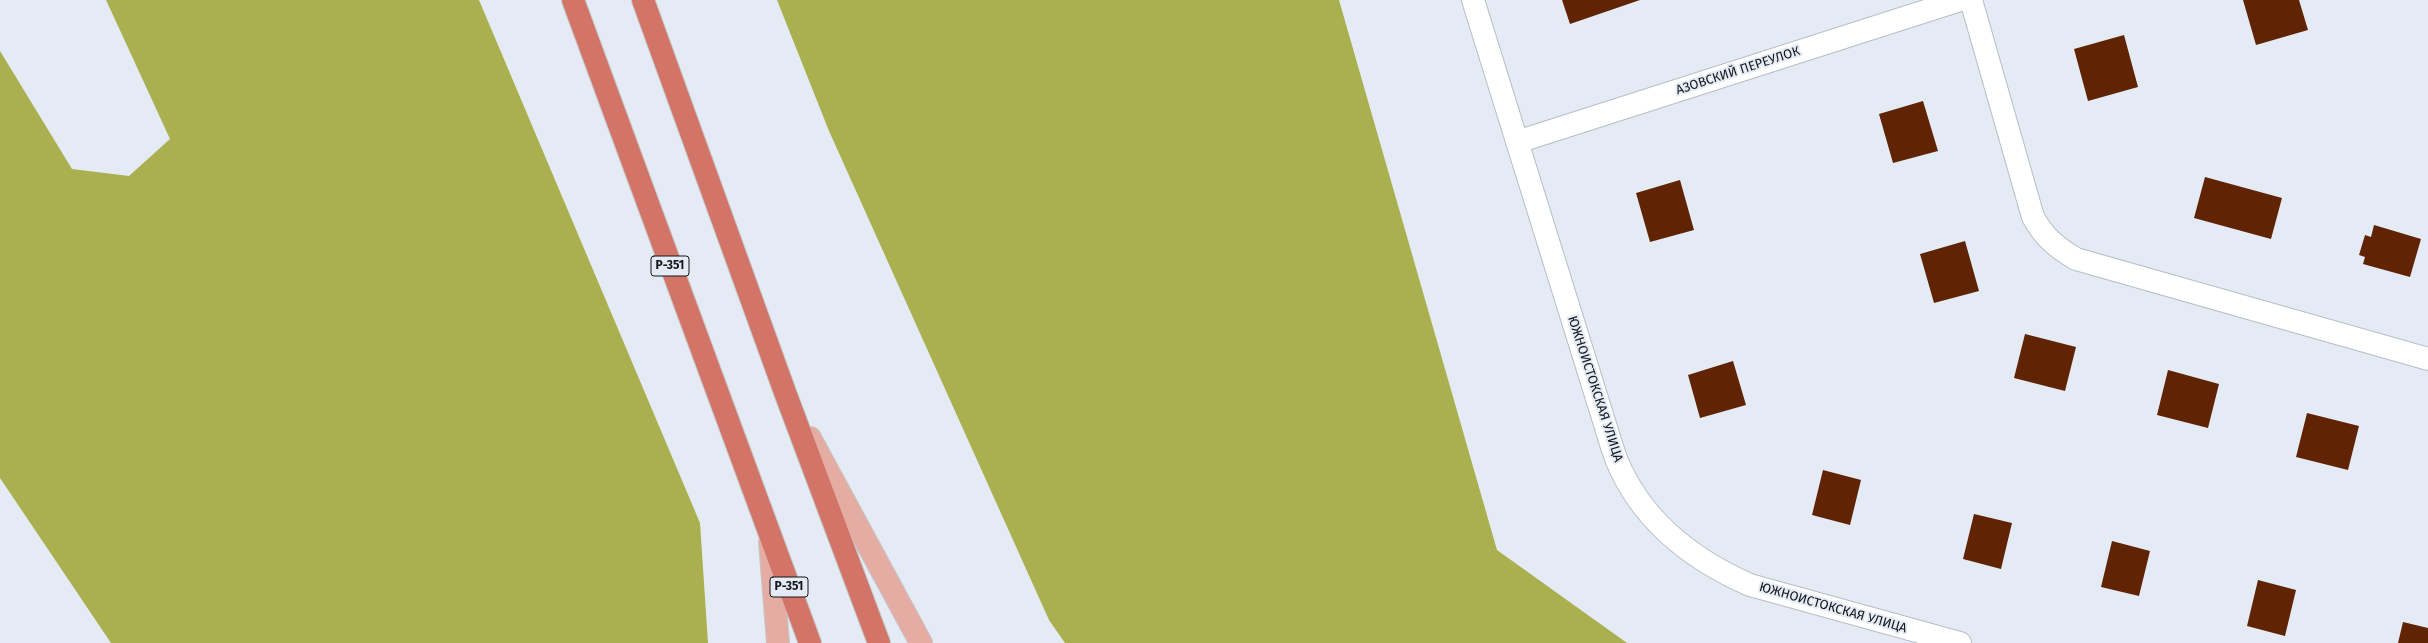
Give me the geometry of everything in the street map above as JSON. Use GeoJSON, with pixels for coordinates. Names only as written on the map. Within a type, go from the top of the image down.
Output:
{"type":"FeatureCollection","features":[{"type":"Feature","properties":{"kind":"highway","name":"Р-351"},"geometry":{"type":"LineString","coordinates":[[573,0],[810,643]]}},
{"type":"Feature","properties":{"kind":"highway"},"geometry":{"type":"LineString","coordinates":[[643,0],[786,395],[880,643]]}},
{"type":"Feature","properties":{"kind":"main road"},"geometry":{"type":"LineString","coordinates":[[786,395],[921,643]]}},
{"type":"Feature","properties":{"kind":"main road"},"geometry":{"type":"LineString","coordinates":[[769,531],[778,643]]}},
{"type":"Feature","properties":{"kind":"street","name":"ЮЖНОИСТОКСКАЯ УЛИЦА"},"geometry":{"type":"LineString","coordinates":[[1473,0],[1516,142],[1617,462],[1634,494],[1659,526],[1688,551],[1719,571],[1750,585],[1960,643]]}},
{"type":"Feature","properties":{"kind":"street","name":"АЗОВСКИЙ ПЕРЕУЛОК"},"geometry":{"type":"LineString","coordinates":[[1516,142],[1960,0]]}},
{"type":"Feature","properties":{"kind":"street"},"geometry":{"type":"LineString","coordinates":[[1971,0],[2033,217],[2042,234],[2055,247],[2076,259],[2428,359]]}},
{"type":"Feature","properties":{"kind":"green space"},"geometry":{"type":"Polygon","coordinates":[[[106,0],[479,0],[700,523],[708,643],[111,643],[0,478],[0,51],[72,169],[129,176],[170,139],[106,0]]]}},
{"type":"Feature","properties":{"kind":"green space"},"geometry":{"type":"Polygon","coordinates":[[[777,0],[1339,0],[1497,550],[1627,643],[1065,643],[1049,620],[829,131],[777,0]]]}},
{"type":"Feature","properties":{"kind":"building"},"geometry":{"type":"Polygon","coordinates":[[[1562,0],[1640,0],[1570,24],[1562,0]]]}},
{"type":"Feature","properties":{"kind":"building"},"geometry":{"type":"Polygon","coordinates":[[[2243,0],[2299,0],[2308,30],[2256,45],[2243,0]]]}},
{"type":"Feature","properties":{"kind":"building"},"geometry":{"type":"Polygon","coordinates":[[[2124,35],[2138,87],[2088,101],[2074,49],[2124,35]]]}},
{"type":"Feature","properties":{"kind":"building"},"geometry":{"type":"Polygon","coordinates":[[[1923,101],[1938,151],[1893,163],[1879,114],[1923,101]]]}},
{"type":"Feature","properties":{"kind":"building"},"geometry":{"type":"Polygon","coordinates":[[[2205,177],[2282,198],[2271,239],[2194,218],[2205,177]]]}},
{"type":"Feature","properties":{"kind":"building"},"geometry":{"type":"Polygon","coordinates":[[[1680,180],[1694,230],[1650,242],[1636,193],[1680,180]]]}},
{"type":"Feature","properties":{"kind":"building"},"geometry":{"type":"Polygon","coordinates":[[[2374,225],[2421,239],[2410,277],[2363,264],[2365,257],[2359,255],[2365,235],[2371,237],[2374,225]]]}},
{"type":"Feature","properties":{"kind":"building"},"geometry":{"type":"Polygon","coordinates":[[[1965,241],[1979,291],[1934,303],[1920,254],[1965,241]]]}},
{"type":"Feature","properties":{"kind":"building"},"geometry":{"type":"Polygon","coordinates":[[[2025,334],[2076,347],[2065,391],[2014,378],[2025,334]]]}},
{"type":"Feature","properties":{"kind":"building"},"geometry":{"type":"Polygon","coordinates":[[[1733,361],[1746,405],[1700,418],[1688,375],[1733,361]]]}},
{"type":"Feature","properties":{"kind":"building"},"geometry":{"type":"Polygon","coordinates":[[[2168,370],[2219,384],[2208,428],[2157,415],[2168,370]]]}},
{"type":"Feature","properties":{"kind":"building"},"geometry":{"type":"Polygon","coordinates":[[[2307,413],[2359,426],[2348,470],[2296,457],[2307,413]]]}},
{"type":"Feature","properties":{"kind":"building"},"geometry":{"type":"Polygon","coordinates":[[[1823,470],[1861,480],[1850,525],[1812,515],[1823,470]]]}},
{"type":"Feature","properties":{"kind":"building"},"geometry":{"type":"Polygon","coordinates":[[[1974,514],[2012,523],[2001,569],[1963,559],[1974,514]]]}},
{"type":"Feature","properties":{"kind":"building"},"geometry":{"type":"Polygon","coordinates":[[[2112,541],[2150,551],[2139,596],[2101,587],[2112,541]]]}},
{"type":"Feature","properties":{"kind":"building"},"geometry":{"type":"Polygon","coordinates":[[[2258,580],[2296,590],[2285,636],[2247,626],[2258,580]]]}},
{"type":"Feature","properties":{"kind":"building"},"geometry":{"type":"Polygon","coordinates":[[[2403,622],[2428,628],[2428,643],[2398,643],[2403,622]]]}}]}
